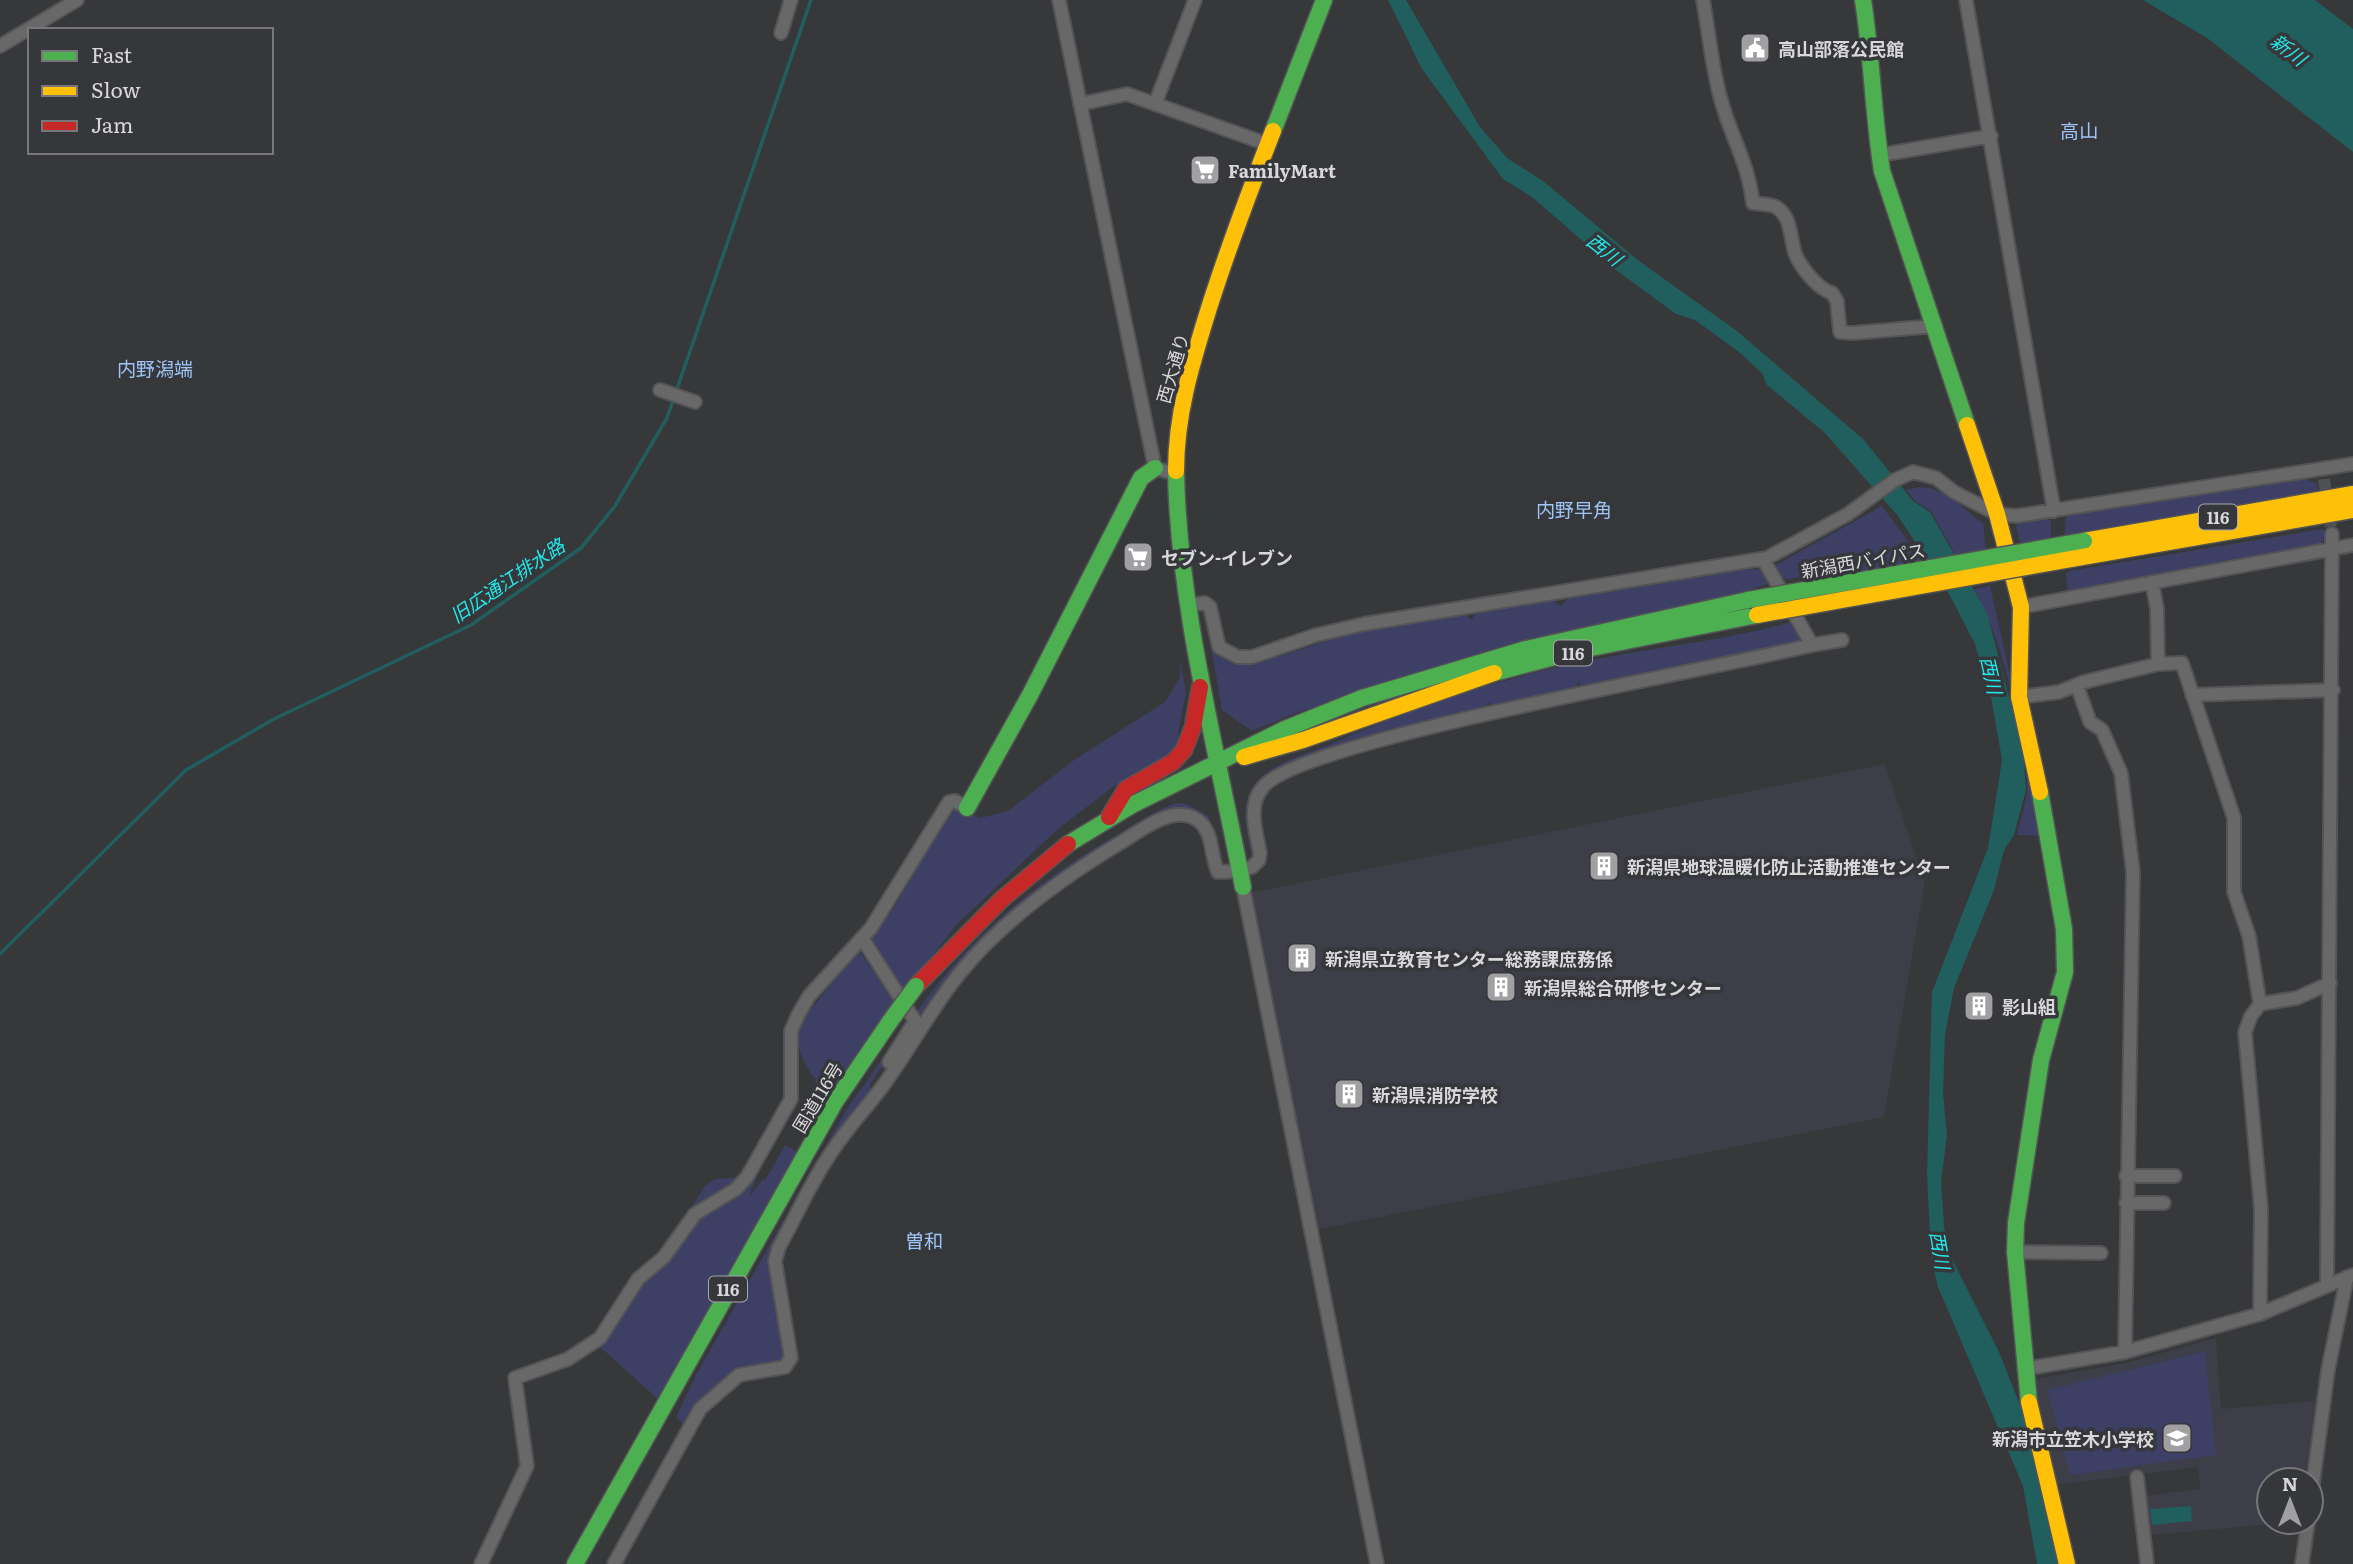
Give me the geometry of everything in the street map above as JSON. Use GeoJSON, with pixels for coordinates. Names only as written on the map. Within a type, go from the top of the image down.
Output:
{"type":"FeatureCollection","features":[{"type":"Feature","properties":{"kind":"main road","name":"西大通り"},"geometry":{"type":"LineString","coordinates":[[1242,878],[1189,605],[1177,512],[1176,435],[1186,380],[1232,237],[1243,215],[1267,144],[1324,0]]}},
{"type":"Feature","properties":{"kind":"main road"},"geometry":{"type":"LineString","coordinates":[[1863,0],[1887,190],[1997,514],[2021,607],[2019,697],[2050,839],[2064,929],[2065,972],[2040,1060],[2016,1223],[2015,1251],[2024,1369],[2031,1419],[2067,1564]]}},
{"type":"Feature","properties":{"kind":"main road"},"geometry":{"type":"LineString","coordinates":[[967,808],[1030,695],[1141,478],[1155,468]]}},
{"type":"Feature","properties":{"kind":"main road","name":"新潟西バイパス"},"geometry":{"type":"LineString","coordinates":[[1218,764],[1264,752],[1477,678],[1568,654],[2353,494]]}},
{"type":"Feature","properties":{"kind":"main road","name":"新潟西バイパス"},"geometry":{"type":"LineString","coordinates":[[1218,764],[1262,738],[1384,689],[1565,638],[1748,600],[2353,510]]}},
{"type":"Feature","properties":{"kind":"main road"},"geometry":{"type":"LineString","coordinates":[[1109,817],[1117,800],[1130,786],[1162,769],[1183,751],[1194,728],[1202,678]]}},
{"type":"Feature","properties":{"kind":"main road","name":"国道116号"},"geometry":{"type":"LineString","coordinates":[[575,1564],[835,1102],[916,986],[990,908],[1058,851],[1134,801],[1218,764]]}},
{"type":"Feature","properties":{"kind":"street"},"geometry":{"type":"LineString","coordinates":[[30,28],[77,0]]}},
{"type":"Feature","properties":{"kind":"street"},"geometry":{"type":"LineString","coordinates":[[781,33],[791,0]]}},
{"type":"Feature","properties":{"kind":"street"},"geometry":{"type":"LineString","coordinates":[[1059,0],[1155,468],[1176,474]]}},
{"type":"Feature","properties":{"kind":"street"},"geometry":{"type":"LineString","coordinates":[[1155,104],[1195,0]]}},
{"type":"Feature","properties":{"kind":"street"},"geometry":{"type":"LineString","coordinates":[[1703,0],[1715,75],[1726,117],[1750,174],[1754,203],[1776,206],[1784,216],[1794,236],[1795,253],[1821,290],[1832,293],[1837,301],[1840,331],[1853,334],[1935,327]]}},
{"type":"Feature","properties":{"kind":"street"},"geometry":{"type":"LineString","coordinates":[[1966,0],[2054,511]]}},
{"type":"Feature","properties":{"kind":"street"},"geometry":{"type":"LineString","coordinates":[[0,46],[28,29]]}},
{"type":"Feature","properties":{"kind":"street"},"geometry":{"type":"LineString","coordinates":[[1080,104],[1127,94],[1267,144]]}},
{"type":"Feature","properties":{"kind":"street"},"geometry":{"type":"LineString","coordinates":[[1881,155],[1991,136]]}},
{"type":"Feature","properties":{"kind":"street"},"geometry":{"type":"LineString","coordinates":[[660,390],[695,402]]}},
{"type":"Feature","properties":{"kind":"street"},"geometry":{"type":"LineString","coordinates":[[1189,605],[1206,603],[1210,607],[1219,647],[1238,657],[1252,657],[1316,635],[1364,624],[1763,559],[1848,513],[1895,480],[1913,472],[1936,478],[1954,492],[1997,514],[2016,516],[2323,475],[2353,464]]}},
{"type":"Feature","properties":{"kind":"street"},"geometry":{"type":"LineString","coordinates":[[2327,1284],[2332,534]]}},
{"type":"Feature","properties":{"kind":"street"},"geometry":{"type":"LineString","coordinates":[[2021,607],[2353,545]]}},
{"type":"Feature","properties":{"kind":"street"},"geometry":{"type":"LineString","coordinates":[[1763,559],[1812,645]]}},
{"type":"Feature","properties":{"kind":"street"},"geometry":{"type":"LineString","coordinates":[[2152,582],[2157,609],[2158,664]]}},
{"type":"Feature","properties":{"kind":"street"},"geometry":{"type":"LineString","coordinates":[[1242,878],[1259,860],[1253,811],[1264,785],[1278,775],[1380,741],[1842,640]]}},
{"type":"Feature","properties":{"kind":"street"},"geometry":{"type":"LineString","coordinates":[[2019,697],[2059,692],[2158,664],[2182,663],[2234,818],[2234,892],[2249,936],[2260,1004]]}},
{"type":"Feature","properties":{"kind":"street"},"geometry":{"type":"LineString","coordinates":[[2077,686],[2090,722],[2102,730],[2121,773],[2133,872],[2125,1352]]}},
{"type":"Feature","properties":{"kind":"street"},"geometry":{"type":"LineString","coordinates":[[2192,695],[2333,690]]}},
{"type":"Feature","properties":{"kind":"street"},"geometry":{"type":"LineString","coordinates":[[481,1564],[527,1466],[515,1378],[568,1359],[600,1338],[638,1279],[664,1257],[695,1213],[736,1189],[747,1177],[789,1105],[793,1065],[791,1031],[798,1015],[817,986],[862,938],[888,903],[948,802],[954,801],[967,808]]}},
{"type":"Feature","properties":{"kind":"street"},"geometry":{"type":"LineString","coordinates":[[614,1564],[699,1409],[739,1375],[785,1367],[791,1358],[775,1261],[779,1247],[832,1151],[887,1080],[958,974],[979,951],[1042,896],[1128,838],[1168,818],[1190,816],[1209,833],[1218,872],[1242,878]]}},
{"type":"Feature","properties":{"kind":"street"},"geometry":{"type":"LineString","coordinates":[[1242,878],[1377,1564]]}},
{"type":"Feature","properties":{"kind":"street"},"geometry":{"type":"LineString","coordinates":[[862,938],[915,1021],[880,1076],[887,1080]]}},
{"type":"Feature","properties":{"kind":"street"},"geometry":{"type":"LineString","coordinates":[[2260,1314],[2261,1209],[2245,1032],[2250,1016],[2260,1004],[2297,998],[2330,983]]}},
{"type":"Feature","properties":{"kind":"street"},"geometry":{"type":"LineString","coordinates":[[2126,1176],[2175,1176]]}},
{"type":"Feature","properties":{"kind":"street"},"geometry":{"type":"LineString","coordinates":[[2126,1203],[2164,1203]]}},
{"type":"Feature","properties":{"kind":"street"},"geometry":{"type":"LineString","coordinates":[[2015,1251],[2101,1253]]}},
{"type":"Feature","properties":{"kind":"street"},"geometry":{"type":"LineString","coordinates":[[2024,1369],[2125,1352],[2260,1314],[2350,1276]]}},
{"type":"Feature","properties":{"kind":"street"},"geometry":{"type":"LineString","coordinates":[[2315,1466],[2328,1370],[2350,1276]]}},
{"type":"Feature","properties":{"kind":"street"},"geometry":{"type":"LineString","coordinates":[[2137,1477],[2147,1564]]}},
{"type":"Feature","properties":{"kind":"street"},"geometry":{"type":"LineString","coordinates":[[2302,1564],[2306,1536]]}},
{"type":"Feature","properties":{"kind":"shaded area"},"geometry":{"type":"Polygon","coordinates":[[[2300,477],[2316,483],[2319,493],[2064,539],[2066,517],[2072,513],[2300,477]]]}},
{"type":"Feature","properties":{"kind":"shaded area"},"geometry":{"type":"Polygon","coordinates":[[[1919,487],[1946,494],[1983,523],[1986,552],[1957,558],[1931,511],[1915,501],[1906,490],[1919,487]]]}},
{"type":"Feature","properties":{"kind":"shaded area"},"geometry":{"type":"Polygon","coordinates":[[[1882,506],[1925,564],[1779,580],[1774,566],[1882,506]]]}},
{"type":"Feature","properties":{"kind":"shaded area"},"geometry":{"type":"Polygon","coordinates":[[[2046,517],[2051,521],[2051,541],[2021,547],[2016,527],[2018,522],[2046,517]]]}},
{"type":"Feature","properties":{"kind":"shaded area"},"geometry":{"type":"Polygon","coordinates":[[[2323,529],[2325,537],[2320,546],[2068,595],[2066,573],[2069,571],[2323,529]]]}},
{"type":"Feature","properties":{"kind":"shaded area"},"geometry":{"type":"Polygon","coordinates":[[[1762,569],[1769,583],[1731,597],[1301,711],[1252,731],[1222,710],[1209,634],[1217,650],[1225,657],[1237,662],[1254,662],[1352,633],[1393,624],[1463,612],[1472,620],[1477,609],[1551,599],[1561,606],[1569,597],[1739,570],[1762,569]]]}},
{"type":"Feature","properties":{"kind":"shaded area"},"geometry":{"type":"Polygon","coordinates":[[[1990,586],[2046,836],[2017,835],[2025,805],[2026,765],[2017,713],[2002,657],[1974,589],[1990,586]]]}},
{"type":"Feature","properties":{"kind":"shaded area"},"geometry":{"type":"Polygon","coordinates":[[[1791,622],[1801,642],[1584,692],[1578,681],[1574,694],[1498,709],[1488,702],[1484,713],[1293,764],[1271,774],[1257,786],[1253,860],[1246,826],[1247,800],[1265,774],[1286,762],[1419,708],[1510,679],[1572,664],[1737,635],[1791,622]]]}},
{"type":"Feature","properties":{"kind":"shaded area"},"geometry":{"type":"Polygon","coordinates":[[[1180,659],[1186,693],[1178,733],[1181,742],[1162,761],[1114,786],[1058,829],[956,925],[903,994],[869,939],[893,909],[949,809],[957,808],[980,818],[1008,811],[1074,760],[1165,702],[1180,678],[1180,659]]]}},
{"type":"Feature","properties":{"kind":"shaded area"},"geometry":{"type":"Polygon","coordinates":[[[1885,764],[1925,883],[1884,1117],[1315,1230],[1250,893],[1885,764]]]}},
{"type":"Feature","properties":{"kind":"shaded area"},"geometry":{"type":"Polygon","coordinates":[[[1176,803],[1187,804],[1208,816],[1214,833],[1181,810],[1007,921],[922,1022],[916,1013],[936,986],[981,936],[1006,913],[1086,853],[1176,803]]]}},
{"type":"Feature","properties":{"kind":"shaded area"},"geometry":{"type":"Polygon","coordinates":[[[859,950],[896,1003],[823,1112],[806,1102],[816,1080],[801,1055],[797,1039],[798,1025],[859,950]]]}},
{"type":"Feature","properties":{"kind":"shaded area"},"geometry":{"type":"Polygon","coordinates":[[[909,1020],[910,1026],[870,1084],[870,1097],[772,1257],[770,1273],[785,1356],[781,1361],[754,1365],[732,1374],[706,1397],[687,1427],[676,1417],[696,1375],[845,1112],[909,1020]]]}},
{"type":"Feature","properties":{"kind":"shaded area"},"geometry":{"type":"Polygon","coordinates":[[[785,1145],[800,1153],[662,1403],[599,1346],[611,1334],[705,1186],[715,1179],[757,1176],[749,1197],[762,1180],[766,1179],[785,1145]]]}},
{"type":"Feature","properties":{"kind":"shaded area","name":"新潟市立笠木小学校"},"geometry":{"type":"Polygon","coordinates":[[[2216,1338],[2221,1409],[2317,1401],[2306,1466],[2255,1466],[2255,1526],[2148,1535],[2143,1496],[2200,1489],[2198,1467],[2055,1485],[2035,1406],[2036,1379],[2122,1364],[2216,1338]]]}},
{"type":"Feature","properties":{"kind":"shaded area"},"geometry":{"type":"Polygon","coordinates":[[[2205,1351],[2216,1455],[2070,1475],[2047,1390],[2205,1351]]]}},
{"type":"Feature","properties":{"kind":"water","name":"西川"},"geometry":{"type":"Polygon","coordinates":[[[1388,0],[1406,0],[1480,127],[1507,158],[1543,181],[1639,261],[1737,331],[1864,440],[1913,501],[1930,512],[1987,613],[2023,750],[2026,790],[2014,835],[2004,850],[1994,890],[1954,988],[1945,1035],[1943,1093],[1947,1136],[1941,1181],[1944,1226],[1949,1253],[1999,1352],[2029,1428],[2058,1564],[2037,1564],[2023,1486],[1938,1287],[1931,1256],[1927,1174],[1932,992],[1988,848],[2002,760],[1992,702],[1975,644],[1948,592],[1898,516],[1825,433],[1766,384],[1763,374],[1739,352],[1695,320],[1676,314],[1616,270],[1532,197],[1503,179],[1422,69],[1388,0]]]}},
{"type":"Feature","properties":{"kind":"water","name":"新川"},"geometry":{"type":"Polygon","coordinates":[[[2143,0],[2315,0],[2353,29],[2353,152],[2207,38],[2143,0]]]}},
{"type":"Feature","properties":{"kind":"water"},"geometry":{"type":"Polygon","coordinates":[[[2191,1506],[2192,1521],[2152,1525],[2150,1509],[2191,1506]]]}},
{"type":"Feature","properties":{"kind":"waterway","name":"旧広通江排水路"},"geometry":{"type":"LineString","coordinates":[[0,954],[186,770],[272,720],[471,625],[581,548],[615,506],[667,418],[811,0]]}},
{"type":"Feature","properties":{"kind":"tunnel"},"geometry":{"type":"LineString","coordinates":[[2324,479],[2332,534]]}},
{"type":"Feature","properties":{"kind":"traffic: fast"},"geometry":{"type":"LineString","coordinates":[[1273,131],[1324,0]]}},
{"type":"Feature","properties":{"kind":"traffic: fast"},"geometry":{"type":"LineString","coordinates":[[1863,0],[1882,171],[1967,425]]}},
{"type":"Feature","properties":{"kind":"traffic: fast"},"geometry":{"type":"LineString","coordinates":[[967,808],[1030,695],[1141,478],[1155,468]]}},
{"type":"Feature","properties":{"kind":"traffic: fast"},"geometry":{"type":"LineString","coordinates":[[1176,471],[1178,522],[1191,627],[1243,887]]}},
{"type":"Feature","properties":{"kind":"traffic: fast"},"geometry":{"type":"LineString","coordinates":[[1748,600],[2084,541]]}},
{"type":"Feature","properties":{"kind":"traffic: fast"},"geometry":{"type":"LineString","coordinates":[[1068,844],[1134,804],[1285,729],[1362,698],[1526,649],[1748,600]]}},
{"type":"Feature","properties":{"kind":"traffic: fast"},"geometry":{"type":"LineString","coordinates":[[1494,673],[1581,650],[1757,615]]}},
{"type":"Feature","properties":{"kind":"traffic: fast"},"geometry":{"type":"LineString","coordinates":[[2029,1402],[2015,1252],[2016,1223],[2041,1060],[2065,972],[2064,929],[2040,792]]}},
{"type":"Feature","properties":{"kind":"traffic: fast"},"geometry":{"type":"LineString","coordinates":[[891,1020],[916,986]]}},
{"type":"Feature","properties":{"kind":"traffic: fast"},"geometry":{"type":"LineString","coordinates":[[575,1564],[835,1102],[891,1020]]}},
{"type":"Feature","properties":{"kind":"traffic: slow"},"geometry":{"type":"LineString","coordinates":[[1176,471],[1182,408],[1197,349],[1216,286],[1273,131]]}},
{"type":"Feature","properties":{"kind":"traffic: slow"},"geometry":{"type":"LineString","coordinates":[[1967,425],[1997,514],[2021,607],[2019,697],[2040,792]]}},
{"type":"Feature","properties":{"kind":"traffic: slow"},"geometry":{"type":"LineString","coordinates":[[2084,541],[2353,494]]}},
{"type":"Feature","properties":{"kind":"traffic: slow"},"geometry":{"type":"LineString","coordinates":[[2088,556],[2353,510]]}},
{"type":"Feature","properties":{"kind":"traffic: slow"},"geometry":{"type":"LineString","coordinates":[[1757,615],[2088,556]]}},
{"type":"Feature","properties":{"kind":"traffic: slow"},"geometry":{"type":"LineString","coordinates":[[1244,757],[1303,740],[1494,673]]}},
{"type":"Feature","properties":{"kind":"traffic: slow"},"geometry":{"type":"LineString","coordinates":[[2029,1402],[2067,1564]]}},
{"type":"Feature","properties":{"kind":"traffic: jam"},"geometry":{"type":"LineString","coordinates":[[1109,817],[1126,789],[1173,762],[1184,750],[1193,727],[1200,687]]}},
{"type":"Feature","properties":{"kind":"traffic: jam"},"geometry":{"type":"LineString","coordinates":[[916,986],[1002,899],[1068,844]]}},
{"type":"Feature","properties":{"kind":"place","name":"高山部落公民館"},"geometry":{"type":"Point","coordinates":[1755,48]}},
{"type":"Feature","properties":{"kind":"place","name":"FamilyMart"},"geometry":{"type":"Point","coordinates":[1205,170]}},
{"type":"Feature","properties":{"kind":"place","name":"セブン-イレブン"},"geometry":{"type":"Point","coordinates":[1138,557]}},
{"type":"Feature","properties":{"kind":"place","name":"新潟県地球温暖化防止活動推進センター"},"geometry":{"type":"Point","coordinates":[1604,866]}},
{"type":"Feature","properties":{"kind":"place","name":"新潟県立教育センター総務課庶務係"},"geometry":{"type":"Point","coordinates":[1302,958]}},
{"type":"Feature","properties":{"kind":"place","name":"新潟県総合研修センター"},"geometry":{"type":"Point","coordinates":[1501,987]}},
{"type":"Feature","properties":{"kind":"place","name":"影山組"},"geometry":{"type":"Point","coordinates":[1979,1006]}},
{"type":"Feature","properties":{"kind":"place","name":"新潟県消防学校"},"geometry":{"type":"Point","coordinates":[1349,1094]}},
{"type":"Feature","properties":{"kind":"place","name":"新潟市立笠木小学校"},"geometry":{"type":"Point","coordinates":[2177,1438]}},
{"type":"Feature","properties":{"kind":"district","name":"高山"},"geometry":{"type":"Point","coordinates":[2079,130]}},
{"type":"Feature","properties":{"kind":"district","name":"内野潟端"},"geometry":{"type":"Point","coordinates":[155,368]}},
{"type":"Feature","properties":{"kind":"district","name":"内野早角"},"geometry":{"type":"Point","coordinates":[1574,509]}},
{"type":"Feature","properties":{"kind":"district","name":"曽和"},"geometry":{"type":"Point","coordinates":[924,1240]}}]}
